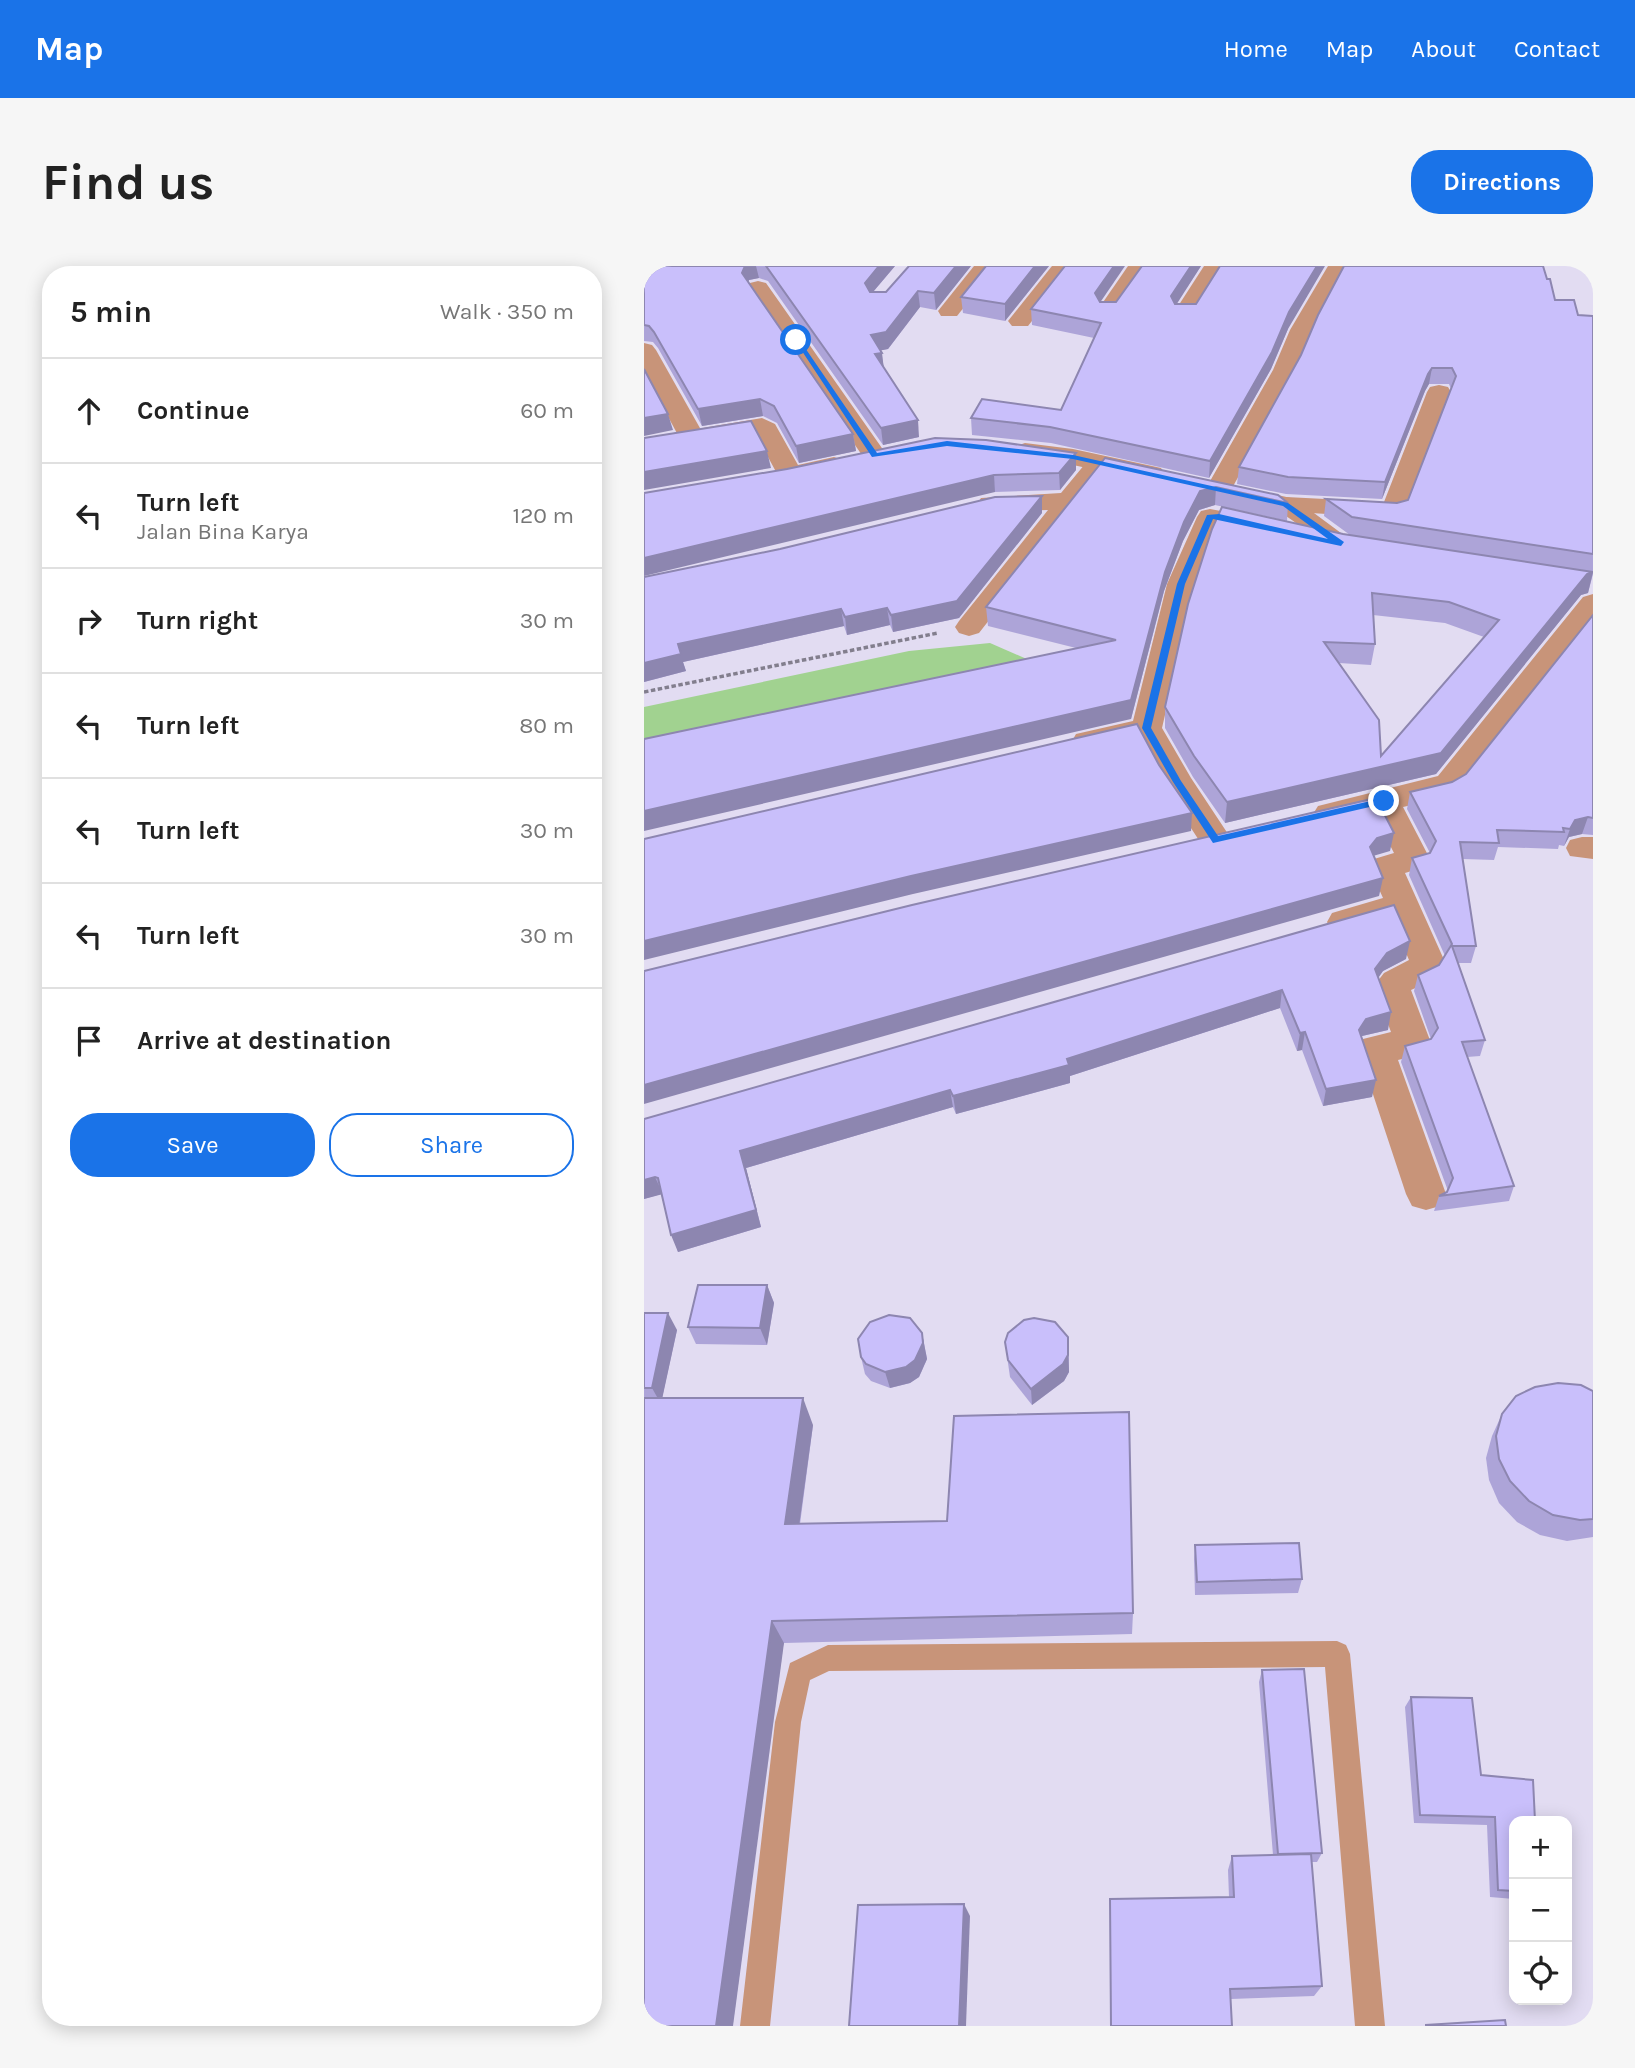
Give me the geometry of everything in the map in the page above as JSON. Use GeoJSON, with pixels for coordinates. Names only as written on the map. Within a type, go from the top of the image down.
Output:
{"type":"FeatureCollection","features":[{"type":"Feature","properties":{"kind":"street"},"geometry":{"type":"LineString","coordinates":[[949,311],[986,266]]}},
{"type":"Feature","properties":{"kind":"street"},"geometry":{"type":"LineString","coordinates":[[1020,321],[1064,266]]}},
{"type":"Feature","properties":{"kind":"street"},"geometry":{"type":"LineString","coordinates":[[1108,311],[1139,266]]}},
{"type":"Feature","properties":{"kind":"street"},"geometry":{"type":"LineString","coordinates":[[1185,314],[1215,266]]}},
{"type":"Feature","properties":{"kind":"street"},"geometry":{"type":"LineString","coordinates":[[1197,485],[1339,266]]}},
{"type":"Feature","properties":{"kind":"street"},"geometry":{"type":"LineString","coordinates":[[758,288],[886,453],[763,480]]}},
{"type":"Feature","properties":{"kind":"street"},"geometry":{"type":"LineString","coordinates":[[644,350],[692,437]]}},
{"type":"Feature","properties":{"kind":"street"},"geometry":{"type":"LineString","coordinates":[[997,447],[1099,463],[1286,505],[1394,510],[1439,391]]}},
{"type":"Feature","properties":{"kind":"street"},"geometry":{"type":"LineString","coordinates":[[644,446],[762,426],[790,475]]}},
{"type":"Feature","properties":{"kind":"street"},"geometry":{"type":"LineString","coordinates":[[969,627],[1099,463]]}},
{"type":"Feature","properties":{"kind":"street"},"geometry":{"type":"LineString","coordinates":[[969,510],[996,503],[1070,501]]}},
{"type":"Feature","properties":{"kind":"street"},"geometry":{"type":"LineString","coordinates":[[1286,505],[1341,544]]}},
{"type":"Feature","properties":{"kind":"street"},"geometry":{"type":"LineString","coordinates":[[1216,840],[1177,782],[1147,728],[1181,584],[1210,517],[1391,552]]}},
{"type":"Feature","properties":{"kind":"street"},"geometry":{"type":"LineString","coordinates":[[1294,822],[1436,789],[1448,783],[1589,589]]}},
{"type":"Feature","properties":{"kind":"street"},"geometry":{"type":"LineString","coordinates":[[1053,749],[1147,728]]}},
{"type":"Feature","properties":{"kind":"street"},"geometry":{"type":"LineString","coordinates":[[1384,801],[1413,859],[1386,867],[1427,962],[1422,971],[1398,979],[1392,986],[1413,1043],[1376,1049],[1426,1194]]}},
{"type":"Feature","properties":{"kind":"street"},"geometry":{"type":"LineString","coordinates":[[1310,932],[1402,905]]}},
{"type":"Feature","properties":{"kind":"lane"},"geometry":{"type":"LineString","coordinates":[[755,2026],[788,1722],[799,1672],[828,1658],[1323,1654],[1337,1654],[1370,2026]]}},
{"type":"Feature","properties":{"kind":"path"},"geometry":{"type":"LineString","coordinates":[[644,692],[969,627]]}},
{"type":"Feature","properties":{"kind":"green space"},"geometry":{"type":"Polygon","coordinates":[[[990,643],[1029,660],[644,747],[644,707],[909,651],[990,643]]]}},
{"type":"Feature","properties":{"kind":"building"},"geometry":{"type":"Polygon","coordinates":[[[644,266],[745,266],[742,273],[853,434],[796,446],[774,406],[760,399],[698,409],[654,332],[644,325],[644,266]]]}},
{"type":"Feature","properties":{"kind":"building"},"geometry":{"type":"Polygon","coordinates":[[[766,266],[879,266],[865,283],[870,292],[886,292],[909,266],[956,266],[934,293],[918,291],[886,332],[871,335],[882,353],[875,354],[918,420],[881,428],[766,266]]]}},
{"type":"Feature","properties":{"kind":"building"},"geometry":{"type":"Polygon","coordinates":[[[986,266],[1035,266],[1005,304],[961,297],[986,266]]]}},
{"type":"Feature","properties":{"kind":"building"},"geometry":{"type":"Polygon","coordinates":[[[1065,266],[1114,266],[1095,293],[1100,302],[1116,302],[1142,266],[1191,266],[1171,296],[1175,304],[1196,304],[1220,266],[1317,266],[1289,312],[1272,352],[1210,461],[1050,427],[971,418],[982,399],[1061,410],[1101,323],[1031,309],[1065,266]]]}},
{"type":"Feature","properties":{"kind":"building"},"geometry":{"type":"Polygon","coordinates":[[[1344,266],[1543,266],[1547,279],[1550,279],[1555,300],[1574,300],[1578,315],[1593,316],[1593,554],[1352,517],[1326,499],[1397,503],[1408,500],[1456,376],[1452,368],[1432,368],[1428,374],[1385,482],[1288,477],[1239,467],[1301,355],[1344,266]]]}},
{"type":"Feature","properties":{"kind":"building"},"geometry":{"type":"Polygon","coordinates":[[[644,369],[668,414],[644,418],[644,369]]]}},
{"type":"Feature","properties":{"kind":"building"},"geometry":{"type":"Polygon","coordinates":[[[751,421],[767,451],[644,472],[644,438],[751,421]]]}},
{"type":"Feature","properties":{"kind":"building"},"geometry":{"type":"Polygon","coordinates":[[[935,438],[986,440],[1076,453],[1059,473],[994,475],[644,558],[644,493],[787,469],[935,438]]]}},
{"type":"Feature","properties":{"kind":"building"},"geometry":{"type":"Polygon","coordinates":[[[1105,458],[1278,495],[1288,503],[1216,487],[1200,491],[1184,522],[1165,572],[1131,700],[644,811],[644,739],[1116,640],[986,607],[1105,458]]]}},
{"type":"Feature","properties":{"kind":"building"},"geometry":{"type":"Polygon","coordinates":[[[1042,496],[957,601],[891,615],[887,608],[845,617],[841,609],[678,644],[681,654],[644,663],[644,577],[780,549],[995,497],[1042,496]]]}},
{"type":"Feature","properties":{"kind":"building"},"geometry":{"type":"Polygon","coordinates":[[[1222,507],[1343,534],[1593,572],[1587,574],[1441,753],[1227,802],[1194,756],[1165,707],[1188,604],[1212,529],[1222,507]],[[1372,593],[1375,644],[1324,642],[1379,720],[1381,756],[1499,620],[1449,602],[1372,593]]]}},
{"type":"Feature","properties":{"kind":"building"},"geometry":{"type":"Polygon","coordinates":[[[1593,615],[1593,818],[1575,820],[1570,829],[1563,828],[1564,832],[1497,830],[1499,843],[1460,842],[1476,946],[1452,946],[1485,1040],[1462,1042],[1514,1186],[1439,1196],[1447,1192],[1453,1178],[1405,1046],[1431,1039],[1438,1028],[1418,975],[1439,965],[1452,944],[1412,858],[1430,853],[1436,841],[1410,792],[1452,782],[1466,774],[1593,615]]]}},
{"type":"Feature","properties":{"kind":"building"},"geometry":{"type":"Polygon","coordinates":[[[1137,724],[1159,765],[1192,813],[911,876],[644,941],[644,839],[1137,724]]]}},
{"type":"Feature","properties":{"kind":"building"},"geometry":{"type":"Polygon","coordinates":[[[1376,798],[1394,833],[1377,838],[1370,847],[1383,878],[644,1085],[644,971],[912,905],[1376,798]]]}},
{"type":"Feature","properties":{"kind":"building"},"geometry":{"type":"Polygon","coordinates":[[[1394,905],[1410,941],[1387,953],[1375,969],[1391,1012],[1366,1019],[1359,1030],[1376,1080],[1326,1089],[1305,1032],[1300,1033],[1282,990],[1067,1059],[1069,1065],[953,1096],[950,1090],[740,1151],[756,1210],[671,1235],[658,1178],[644,1180],[644,1119],[1394,905]]]}},
{"type":"Feature","properties":{"kind":"building"},"geometry":{"type":"Polygon","coordinates":[[[698,1285],[767,1285],[760,1328],[688,1327],[698,1285]]]}},
{"type":"Feature","properties":{"kind":"building"},"geometry":{"type":"Polygon","coordinates":[[[644,1313],[668,1313],[652,1388],[644,1388],[644,1313]]]}},
{"type":"Feature","properties":{"kind":"building"},"geometry":{"type":"Polygon","coordinates":[[[889,1315],[910,1318],[922,1333],[923,1343],[915,1360],[906,1367],[885,1372],[866,1364],[861,1357],[858,1339],[870,1322],[889,1315]]]}},
{"type":"Feature","properties":{"kind":"building"},"geometry":{"type":"Polygon","coordinates":[[[1034,1318],[1055,1322],[1068,1337],[1068,1355],[1063,1364],[1031,1389],[1008,1360],[1005,1342],[1008,1333],[1024,1320],[1034,1318]]]}},
{"type":"Feature","properties":{"kind":"building"},"geometry":{"type":"Polygon","coordinates":[[[1558,1383],[1581,1385],[1593,1391],[1593,1519],[1580,1520],[1553,1515],[1529,1501],[1510,1481],[1499,1459],[1496,1436],[1502,1414],[1516,1396],[1535,1387],[1558,1383]]]}},
{"type":"Feature","properties":{"kind":"building"},"geometry":{"type":"Polygon","coordinates":[[[644,1398],[803,1398],[785,1524],[947,1521],[954,1416],[1129,1412],[1133,1613],[772,1621],[716,2026],[644,2026],[644,1398]]]}},
{"type":"Feature","properties":{"kind":"building"},"geometry":{"type":"Polygon","coordinates":[[[1299,1543],[1302,1579],[1197,1582],[1195,1545],[1299,1543]]]}},
{"type":"Feature","properties":{"kind":"building"},"geometry":{"type":"Polygon","coordinates":[[[1304,1669],[1322,1853],[1278,1854],[1262,1670],[1304,1669]]]}},
{"type":"Feature","properties":{"kind":"building"},"geometry":{"type":"Polygon","coordinates":[[[1411,1697],[1472,1698],[1481,1775],[1533,1780],[1535,1816],[1509,1816],[1509,1891],[1498,1890],[1495,1817],[1420,1815],[1411,1697]]]}},
{"type":"Feature","properties":{"kind":"building"},"geometry":{"type":"Polygon","coordinates":[[[1311,1854],[1322,1986],[1230,1989],[1232,2026],[1111,2026],[1110,1899],[1234,1897],[1232,1856],[1311,1854]]]}},
{"type":"Feature","properties":{"kind":"building"},"geometry":{"type":"Polygon","coordinates":[[[964,1904],[959,2026],[849,2026],[858,1905],[964,1904]]]}},
{"type":"Feature","properties":{"kind":"building"},"geometry":{"type":"Polygon","coordinates":[[[1505,2020],[1506,2026],[1426,2026],[1426,2025],[1505,2020]]]}},
{"type":"Feature","properties":{"kind":"route"},"geometry":{"type":"LineString","coordinates":[[796,340],[875,456],[947,443],[1073,457],[1286,505],[1313,527],[1341,544],[1210,517],[1181,584],[1147,728],[1177,782],[1216,840],[1384,801]]}}]}
